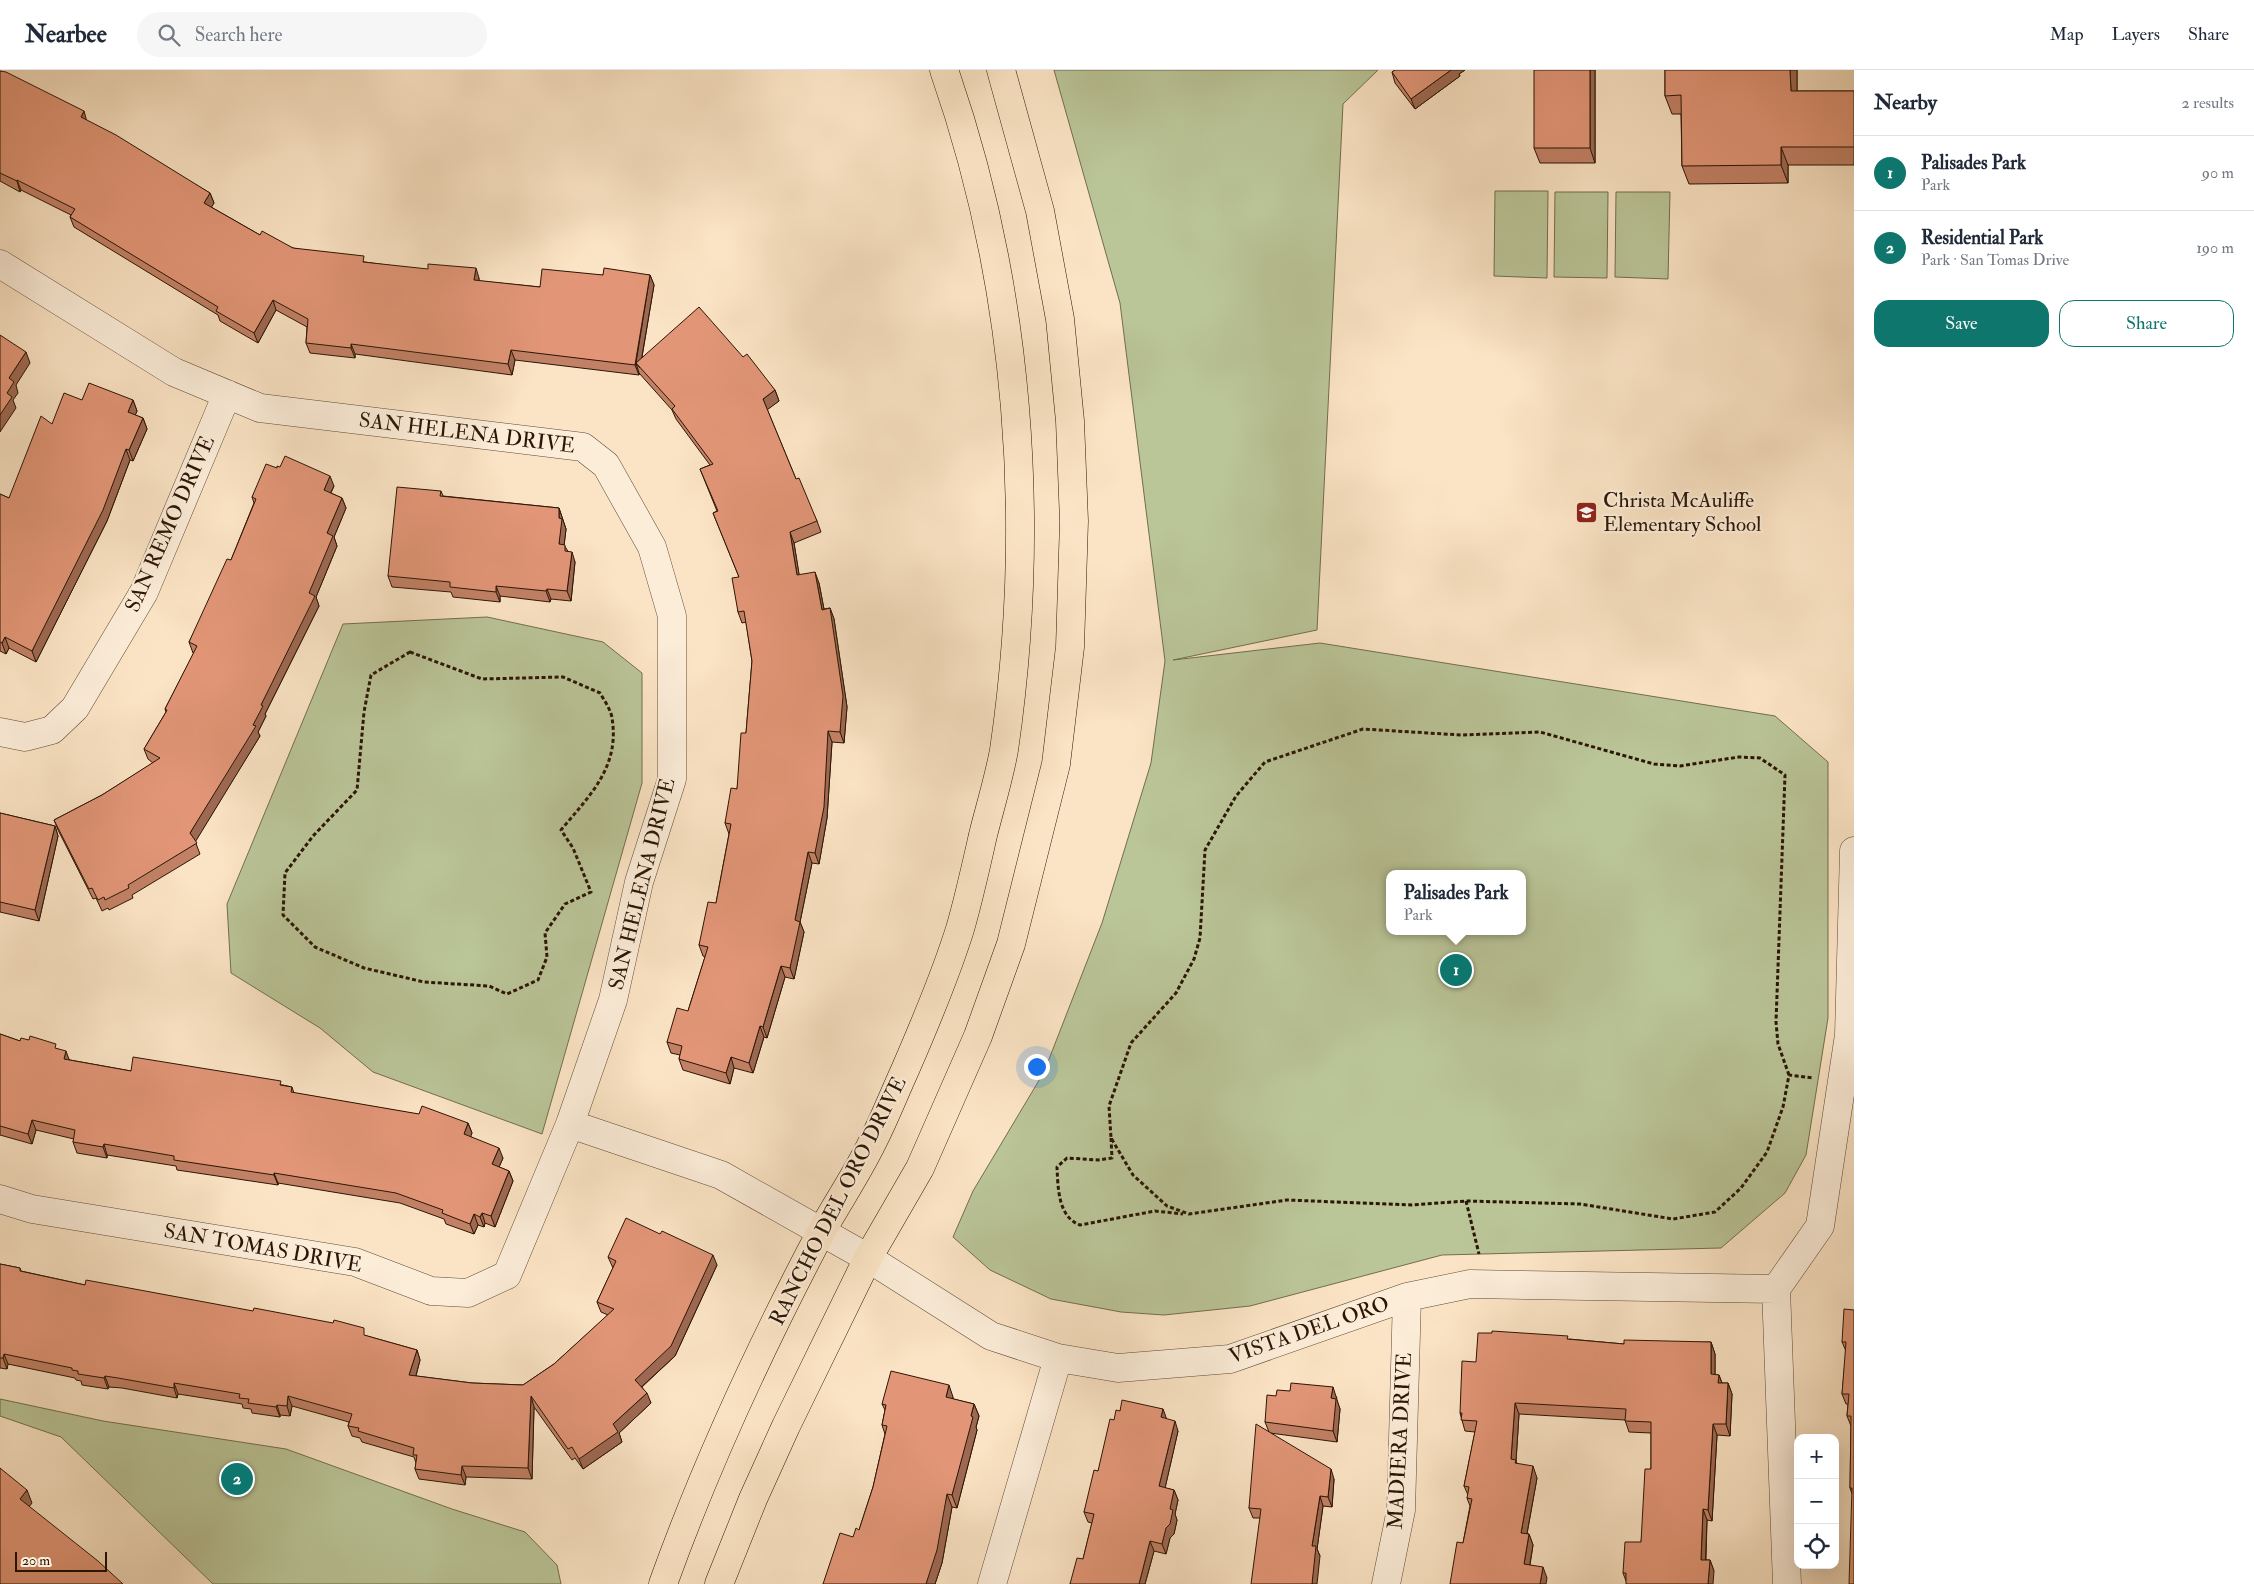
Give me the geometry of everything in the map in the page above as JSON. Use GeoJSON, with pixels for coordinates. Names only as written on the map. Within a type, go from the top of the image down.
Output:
{"type":"FeatureCollection","features":[{"type":"Feature","properties":{"kind":"main road","name":"RANCHO DEL ORO DRIVE"},"geometry":{"type":"LineString","coordinates":[[663,1584],[704,1479],[772,1330],[821,1232],[872,1144],[928,1016],[960,928],[1003,754],[1016,643],[1019,502],[1017,425],[1007,326],[988,222],[957,107],[944,70]]}},
{"type":"Feature","properties":{"kind":"main road"},"geometry":{"type":"LineString","coordinates":[[719,1584],[753,1499],[786,1426],[868,1258],[920,1168],[978,1036],[1011,944],[1056,764],[1070,647],[1074,521],[1070,421],[1060,319],[1040,211],[1001,70]]}},
{"type":"Feature","properties":{"kind":"street","name":"SAN HELENA DRIVE"},"geometry":{"type":"LineString","coordinates":[[0,264],[174,372],[260,408],[583,447],[606,465],[652,547],[672,616],[672,779],[639,882],[612,1000],[570,1124]]}},
{"type":"Feature","properties":{"kind":"street","name":"SAN REMO DRIVE"},"geometry":{"type":"LineString","coordinates":[[0,732],[25,737],[52,730],[75,708],[144,592],[227,394]]}},
{"type":"Feature","properties":{"kind":"street"},"geometry":{"type":"LineString","coordinates":[[1787,1584],[1776,1289],[1820,1226],[1849,1035],[1854,851]]}},
{"type":"Feature","properties":{"kind":"street","name":"VISTA DEL ORO"},"geometry":{"type":"LineString","coordinates":[[570,1124],[722,1175],[868,1258],[991,1336],[1058,1358],[1118,1368],[1230,1359],[1407,1297],[1470,1284],[1776,1289]]}},
{"type":"Feature","properties":{"kind":"street","name":"SAN TOMAS DRIVE"},"geometry":{"type":"LineString","coordinates":[[0,1199],[32,1209],[355,1262],[431,1291],[468,1293],[507,1275],[570,1124]]}},
{"type":"Feature","properties":{"kind":"street","name":"MADIERA DRIVE"},"geometry":{"type":"LineString","coordinates":[[1386,1584],[1400,1510],[1407,1297]]}},
{"type":"Feature","properties":{"kind":"street"},"geometry":{"type":"LineString","coordinates":[[992,1584],[1058,1358]]}},
{"type":"Feature","properties":{"kind":"path"},"geometry":{"type":"LineString","coordinates":[[410,652],[440,663],[482,679],[563,677],[600,693],[612,716],[612,755],[598,786],[561,830],[573,848],[591,892],[565,904],[545,933],[547,957],[538,980],[507,994],[489,986],[424,982],[364,968],[315,947],[282,915],[285,873],[313,836],[357,790],[364,712],[371,675],[410,652]]}},
{"type":"Feature","properties":{"kind":"path"},"geometry":{"type":"LineString","coordinates":[[1363,729],[1461,735],[1540,732],[1654,764],[1680,766],[1739,757],[1760,758],[1786,776],[1776,1022],[1778,1044],[1789,1075],[1783,1107],[1767,1152],[1741,1188],[1715,1212],[1673,1219],[1580,1204],[1466,1202],[1412,1204],[1287,1200],[1189,1214],[1155,1211],[1080,1225],[1070,1221],[1062,1206],[1057,1168],[1067,1158],[1098,1160],[1112,1158],[1111,1138],[1109,1106],[1131,1043],[1176,993],[1194,959],[1200,938],[1206,850],[1236,796],[1265,762],[1363,729]]}},
{"type":"Feature","properties":{"kind":"path"},"geometry":{"type":"LineString","coordinates":[[1789,1075],[1842,1082]]}},
{"type":"Feature","properties":{"kind":"path"},"geometry":{"type":"LineString","coordinates":[[1111,1138],[1133,1175],[1166,1206],[1189,1214]]}},
{"type":"Feature","properties":{"kind":"path"},"geometry":{"type":"LineString","coordinates":[[1466,1202],[1477,1243],[1484,1284]]}},
{"type":"Feature","properties":{"kind":"green space"},"geometry":{"type":"Polygon","coordinates":[[[1054,70],[1378,70],[1343,104],[1317,630],[1173,660],[1320,643],[1775,716],[1828,762],[1828,1018],[1806,1155],[1785,1193],[1721,1248],[1442,1255],[1250,1306],[1164,1315],[1121,1312],[1051,1299],[990,1270],[953,1237],[973,1191],[1044,1072],[1102,923],[1151,763],[1165,661],[1120,303],[1054,70]]]}},
{"type":"Feature","properties":{"kind":"green space"},"geometry":{"type":"Polygon","coordinates":[[[1495,191],[1548,191],[1547,278],[1494,276],[1495,191]]]}},
{"type":"Feature","properties":{"kind":"green space"},"geometry":{"type":"Polygon","coordinates":[[[1555,192],[1608,192],[1607,278],[1554,277],[1555,192]]]}},
{"type":"Feature","properties":{"kind":"green space"},"geometry":{"type":"Polygon","coordinates":[[[1616,192],[1670,192],[1668,279],[1615,277],[1616,192]]]}},
{"type":"Feature","properties":{"kind":"green space"},"geometry":{"type":"Polygon","coordinates":[[[487,617],[603,642],[642,673],[642,783],[542,1134],[373,1072],[320,1028],[231,973],[227,904],[343,624],[487,617]]]}},
{"type":"Feature","properties":{"kind":"green space"},"geometry":{"type":"Polygon","coordinates":[[[0,1399],[103,1421],[286,1449],[452,1509],[525,1532],[557,1565],[561,1584],[213,1584],[61,1437],[0,1416],[0,1399]]]}},
{"type":"Feature","properties":{"kind":"building"},"geometry":{"type":"Polygon","coordinates":[[[1395,70],[1451,70],[1411,99],[1392,72],[1395,70]]]}},
{"type":"Feature","properties":{"kind":"building"},"geometry":{"type":"Polygon","coordinates":[[[1534,70],[1590,70],[1590,148],[1534,148],[1534,70]]]}},
{"type":"Feature","properties":{"kind":"building"},"geometry":{"type":"Polygon","coordinates":[[[1665,70],[1790,70],[1791,91],[1854,91],[1854,147],[1781,147],[1781,165],[1682,166],[1681,95],[1665,96],[1665,70]]]}},
{"type":"Feature","properties":{"kind":"building"},"geometry":{"type":"Polygon","coordinates":[[[0,71],[6,72],[84,111],[81,117],[116,135],[210,193],[204,203],[260,235],[262,231],[293,248],[364,256],[363,262],[428,269],[428,264],[476,268],[474,280],[540,287],[542,269],[603,275],[604,268],[650,275],[635,365],[511,350],[508,364],[351,344],[351,348],[306,343],[308,319],[273,300],[254,333],[216,311],[218,307],[70,217],[75,209],[0,173],[0,71]]]}},
{"type":"Feature","properties":{"kind":"building"},"geometry":{"type":"Polygon","coordinates":[[[699,307],[743,357],[747,354],[775,390],[763,399],[796,479],[799,478],[817,521],[790,532],[797,575],[815,572],[822,610],[830,608],[843,696],[840,732],[828,731],[824,807],[815,853],[808,852],[795,920],[800,922],[790,968],[781,966],[763,1027],[760,1026],[749,1063],[731,1057],[726,1073],[679,1059],[682,1046],[667,1042],[677,1008],[688,1011],[708,947],[699,945],[708,902],[716,903],[731,824],[725,823],[731,788],[737,789],[741,733],[746,733],[752,661],[744,611],[738,612],[732,578],[739,577],[713,513],[718,511],[700,469],[713,464],[672,409],[675,406],[636,363],[699,307]]]}},
{"type":"Feature","properties":{"kind":"building"},"geometry":{"type":"Polygon","coordinates":[[[0,335],[26,352],[9,378],[14,382],[7,393],[12,397],[0,415],[0,335]]]}},
{"type":"Feature","properties":{"kind":"building"},"geometry":{"type":"Polygon","coordinates":[[[89,383],[133,400],[128,412],[143,418],[129,450],[126,449],[103,510],[32,651],[5,637],[2,643],[0,642],[0,494],[9,498],[41,416],[52,424],[64,393],[82,400],[89,383]]]}},
{"type":"Feature","properties":{"kind":"building"},"geometry":{"type":"Polygon","coordinates":[[[285,456],[330,476],[324,490],[342,498],[327,533],[333,536],[309,593],[315,596],[261,705],[263,706],[253,725],[256,726],[190,833],[197,843],[128,885],[129,888],[105,900],[104,897],[98,900],[92,888],[89,889],[54,820],[102,795],[160,758],[144,749],[166,712],[167,710],[165,709],[197,646],[189,642],[227,559],[231,560],[256,499],[252,497],[266,464],[277,468],[277,466],[280,467],[285,456]]]}},
{"type":"Feature","properties":{"kind":"building"},"geometry":{"type":"Polygon","coordinates":[[[397,487],[441,491],[440,496],[559,508],[559,518],[562,519],[559,544],[565,545],[565,551],[572,552],[567,591],[496,586],[496,592],[450,587],[450,582],[388,576],[397,487]]]}},
{"type":"Feature","properties":{"kind":"building"},"geometry":{"type":"Polygon","coordinates":[[[0,813],[55,826],[35,910],[0,902],[0,813]]]}},
{"type":"Feature","properties":{"kind":"building"},"geometry":{"type":"Polygon","coordinates":[[[0,1034],[20,1041],[21,1038],[29,1040],[30,1036],[56,1044],[55,1048],[66,1051],[64,1059],[131,1071],[133,1057],[281,1081],[280,1085],[292,1087],[291,1092],[419,1114],[422,1106],[468,1123],[464,1134],[499,1148],[492,1164],[509,1171],[491,1216],[482,1213],[480,1217],[474,1214],[470,1224],[442,1213],[443,1210],[396,1193],[274,1173],[274,1175],[174,1160],[174,1156],[104,1144],[103,1147],[73,1142],[75,1130],[32,1120],[28,1134],[0,1126],[0,1034]]]}},
{"type":"Feature","properties":{"kind":"building"},"geometry":{"type":"Polygon","coordinates":[[[626,1218],[660,1234],[662,1231],[713,1255],[671,1346],[635,1380],[647,1393],[613,1424],[618,1432],[579,1459],[572,1447],[568,1449],[531,1396],[528,1468],[462,1466],[461,1475],[415,1469],[417,1455],[413,1455],[414,1448],[358,1431],[359,1428],[348,1426],[352,1414],[288,1396],[287,1406],[277,1405],[276,1407],[248,1403],[249,1399],[239,1398],[240,1394],[174,1383],[174,1388],[105,1376],[104,1378],[78,1374],[78,1371],[72,1370],[72,1368],[4,1354],[3,1358],[0,1358],[0,1264],[20,1268],[20,1271],[85,1285],[86,1280],[253,1311],[254,1308],[333,1323],[334,1320],[364,1328],[364,1335],[417,1350],[409,1375],[472,1383],[523,1385],[554,1364],[614,1309],[597,1302],[616,1261],[608,1257],[626,1218]]]}},
{"type":"Feature","properties":{"kind":"building"},"geometry":{"type":"Polygon","coordinates":[[[1844,1309],[1854,1310],[1854,1584],[1849,1584],[1852,1488],[1850,1488],[1851,1416],[1847,1416],[1849,1394],[1842,1394],[1846,1342],[1842,1342],[1844,1309]]]}},
{"type":"Feature","properties":{"kind":"building"},"geometry":{"type":"Polygon","coordinates":[[[1492,1331],[1568,1336],[1567,1339],[1624,1344],[1624,1340],[1711,1342],[1711,1374],[1719,1375],[1718,1383],[1728,1383],[1726,1424],[1713,1424],[1708,1510],[1703,1509],[1701,1560],[1710,1560],[1708,1584],[1626,1584],[1626,1573],[1623,1573],[1625,1542],[1641,1542],[1645,1469],[1651,1469],[1651,1422],[1625,1421],[1626,1409],[1515,1403],[1511,1459],[1516,1460],[1515,1463],[1533,1466],[1521,1533],[1529,1534],[1524,1564],[1543,1567],[1540,1584],[1450,1584],[1457,1542],[1463,1543],[1472,1499],[1467,1498],[1469,1487],[1464,1486],[1477,1421],[1461,1420],[1462,1361],[1476,1362],[1478,1333],[1492,1333],[1492,1331]]]}},
{"type":"Feature","properties":{"kind":"building"},"geometry":{"type":"Polygon","coordinates":[[[891,1371],[949,1385],[946,1397],[974,1404],[971,1416],[973,1417],[952,1495],[947,1494],[937,1550],[926,1584],[823,1584],[840,1533],[853,1537],[856,1528],[859,1530],[873,1487],[887,1426],[882,1425],[886,1405],[882,1404],[891,1371]]]}},
{"type":"Feature","properties":{"kind":"building"},"geometry":{"type":"Polygon","coordinates":[[[1291,1383],[1333,1387],[1331,1398],[1336,1399],[1333,1431],[1265,1422],[1267,1395],[1276,1396],[1277,1390],[1290,1391],[1291,1383]]]}},
{"type":"Feature","properties":{"kind":"building"},"geometry":{"type":"Polygon","coordinates":[[[1122,1400],[1163,1409],[1161,1417],[1175,1421],[1159,1486],[1174,1490],[1170,1509],[1173,1510],[1170,1524],[1166,1528],[1162,1544],[1150,1541],[1139,1584],[1070,1584],[1077,1558],[1083,1559],[1094,1514],[1084,1512],[1094,1470],[1098,1471],[1110,1419],[1114,1420],[1116,1410],[1120,1411],[1122,1400]]]}},
{"type":"Feature","properties":{"kind":"building"},"geometry":{"type":"Polygon","coordinates":[[[1256,1424],[1331,1469],[1328,1497],[1320,1496],[1312,1546],[1316,1546],[1312,1584],[1251,1584],[1261,1509],[1249,1508],[1256,1424]]]}},
{"type":"Feature","properties":{"kind":"building"},"geometry":{"type":"Polygon","coordinates":[[[0,1468],[27,1490],[20,1499],[98,1561],[123,1584],[0,1584],[0,1468]]]}},
{"type":"Feature","properties":{"kind":"place","name":"Christa McAuliffe Elementary School"},"geometry":{"type":"Point","coordinates":[1587,512]}},
{"type":"Feature","properties":{"kind":"place","name":"Palisades Park"},"geometry":{"type":"Point","coordinates":[1456,970]}},
{"type":"Feature","properties":{"kind":"place","name":"Residential Park"},"geometry":{"type":"Point","coordinates":[237,1479]}}]}
